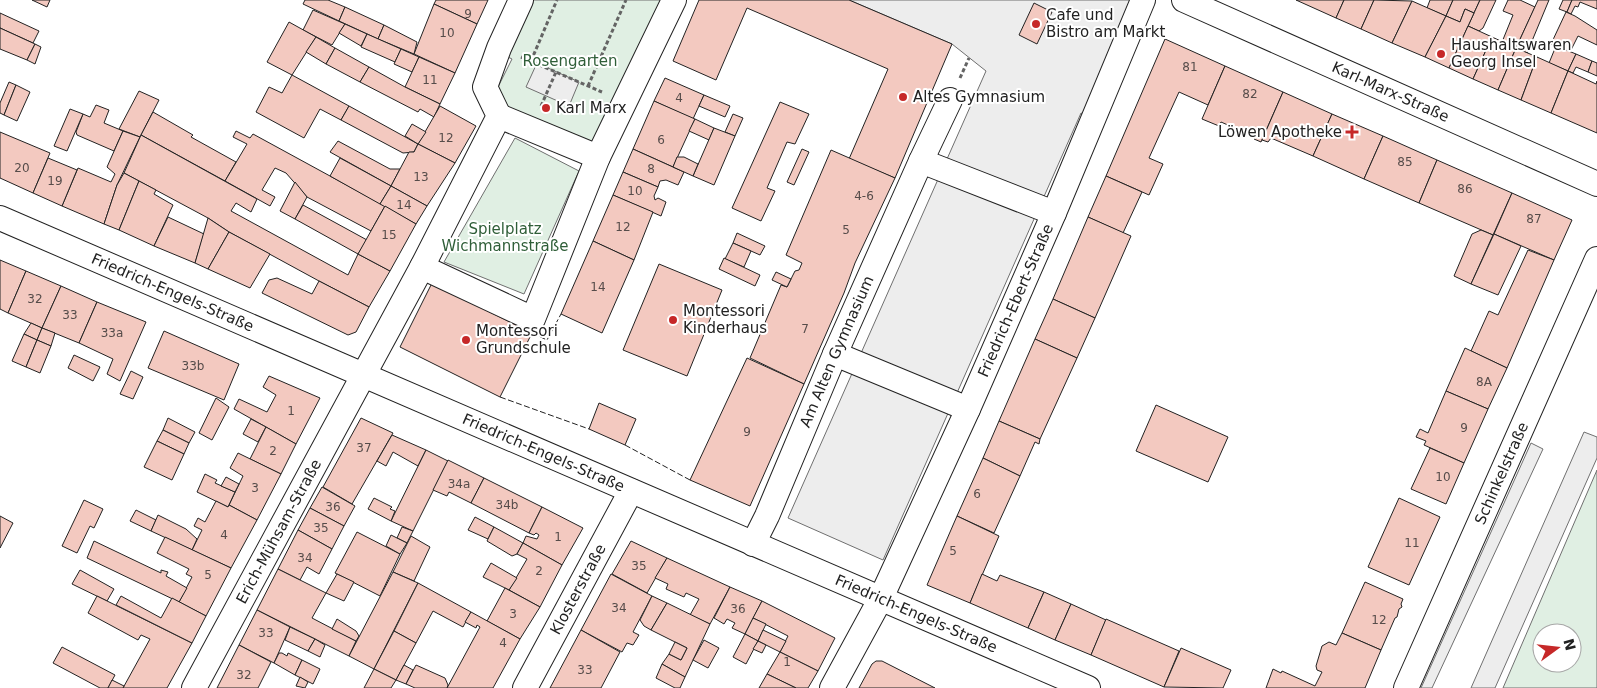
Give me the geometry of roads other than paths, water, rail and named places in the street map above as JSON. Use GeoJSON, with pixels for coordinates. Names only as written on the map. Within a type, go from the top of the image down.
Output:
{"type":"FeatureCollection","features":[{"type":"Feature","properties":{"kind":"street"},"geometry":{"type":"LineString","coordinates":[[521,0],[499,48],[485,87],[498,116],[598,156]]}},
{"type":"Feature","properties":{"kind":"street"},"geometry":{"type":"LineString","coordinates":[[422,267],[533,319],[598,156],[626,102],[674,0]]}},
{"type":"Feature","properties":{"kind":"street","name":"Friedrich-Ebert-Straße"},"geometry":{"type":"LineString","coordinates":[[832,688],[881,598],[968,409],[1054,214],[1143,0]]}},
{"type":"Feature","properties":{"kind":"street","name":"Karl-Marx-Straße"},"geometry":{"type":"LineString","coordinates":[[1184,0],[1597,184]]}},
{"type":"Feature","properties":{"kind":"street","name":"Am Alten Gymnasium"},"geometry":{"type":"LineString","coordinates":[[753,544],[767,516],[835,354],[950,100]]}},
{"type":"Feature","properties":{"kind":"street","name":"Erich-Mühsam-Straße"},"geometry":{"type":"LineString","coordinates":[[194,688],[422,267],[498,116]]}},
{"type":"Feature","properties":{"kind":"street"},"geometry":{"type":"LineString","coordinates":[[921,161],[1054,214]]}},
{"type":"Feature","properties":{"kind":"street","name":"Friedrich-Engels-Straße"},"geometry":{"type":"LineString","coordinates":[[0,218],[1088,688]]}},
{"type":"Feature","properties":{"kind":"street","name":"Schinkelstraße"},"geometry":{"type":"LineString","coordinates":[[1406,688],[1597,259]]}},
{"type":"Feature","properties":{"kind":"street"},"geometry":{"type":"LineString","coordinates":[[835,354],[968,409]]}},
{"type":"Feature","properties":{"kind":"street","name":"Klosterstraße"},"geometry":{"type":"LineString","coordinates":[[525,688],[631,491]]}},
{"type":"Feature","properties":{"kind":"place","name":"Cafe und Bistro am Markt"},"geometry":{"type":"Point","coordinates":[1036,24]}},
{"type":"Feature","properties":{"kind":"place","name":"Haushaltswaren Georg Insel"},"geometry":{"type":"Point","coordinates":[1441,54]}},
{"type":"Feature","properties":{"kind":"place","name":"Altes Gymnasium"},"geometry":{"type":"Point","coordinates":[903,97]}},
{"type":"Feature","properties":{"kind":"place","name":"Karl Marx"},"geometry":{"type":"Point","coordinates":[546,108]}},
{"type":"Feature","properties":{"kind":"place","name":"Löwen Apotheke"},"geometry":{"type":"Point","coordinates":[1352,132]}},
{"type":"Feature","properties":{"kind":"place","name":"Montessori Kinderhaus"},"geometry":{"type":"Point","coordinates":[673,320]}},
{"type":"Feature","properties":{"kind":"place","name":"Montessori Grundschule"},"geometry":{"type":"Point","coordinates":[466,340]}},
{"type":"Feature","properties":{"kind":"park label","name":"Rosengarten"},"geometry":{"type":"Point","coordinates":[570,61]}},
{"type":"Feature","properties":{"kind":"park label","name":"Spielplatz Wichmannstraße"},"geometry":{"type":"Point","coordinates":[505,238]}}]}
